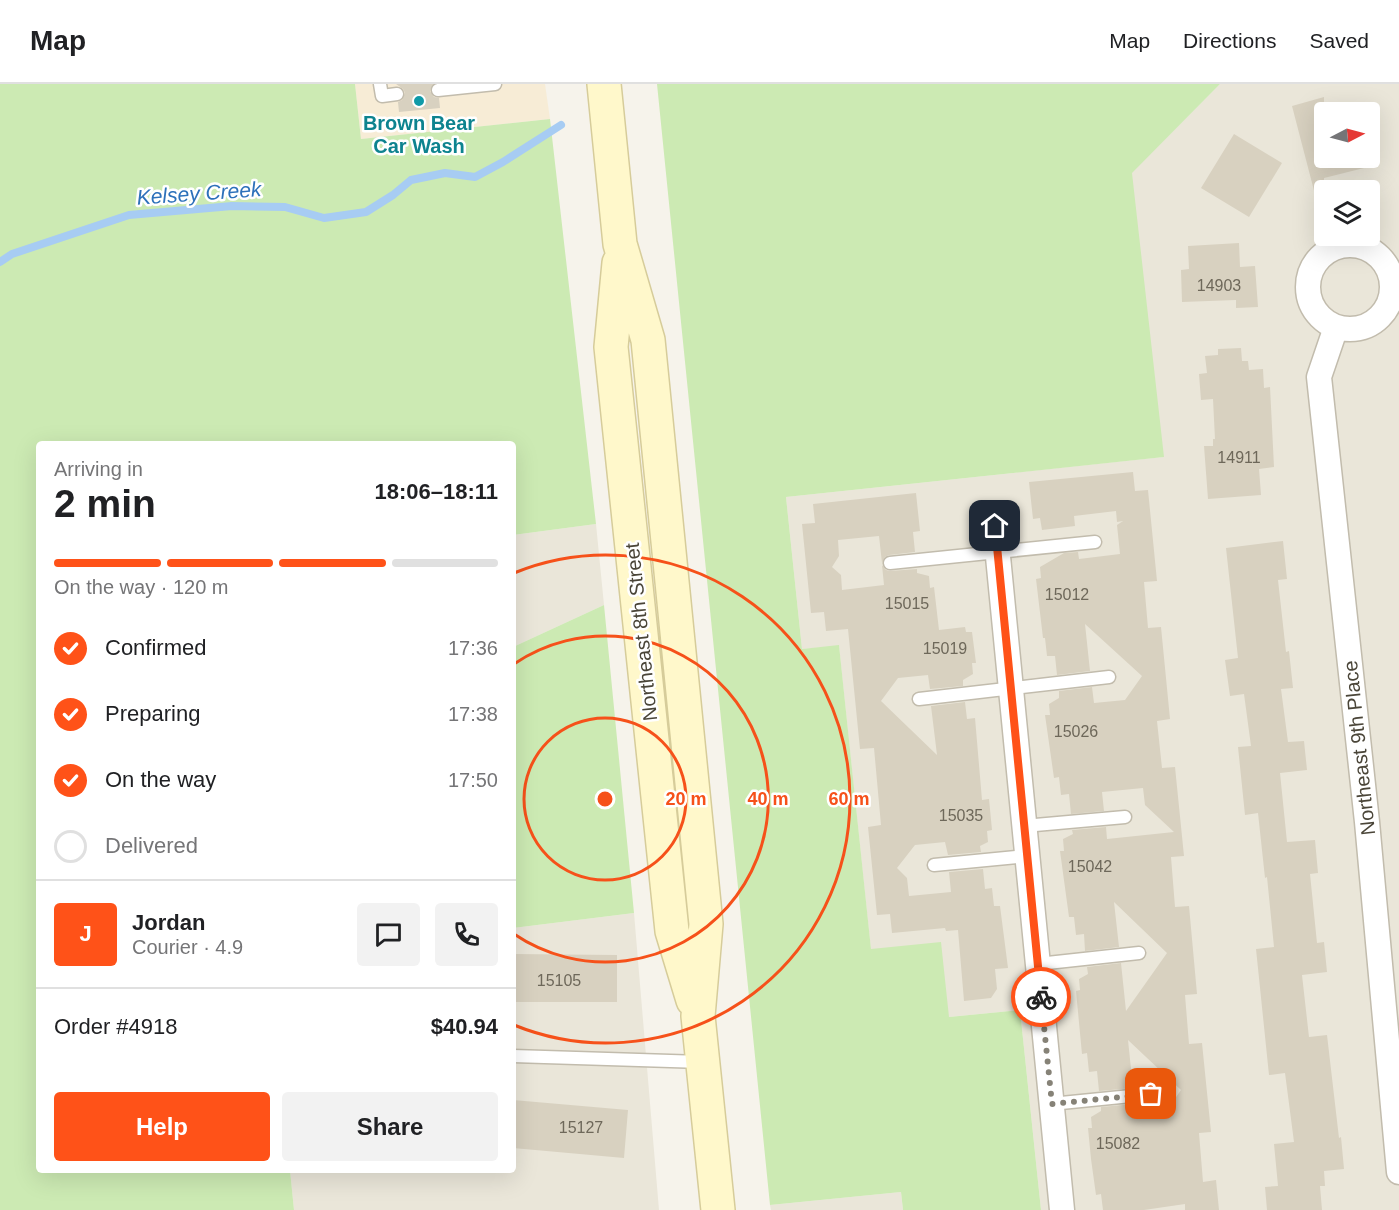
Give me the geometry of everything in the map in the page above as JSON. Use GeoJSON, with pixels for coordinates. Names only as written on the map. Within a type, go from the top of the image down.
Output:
{"type":"FeatureCollection","features":[{"type":"Feature","properties":{"kind":"main road","name":"Northeast 8th Street"},"geometry":{"type":"LineString","coordinates":[[604,84],[620,244],[611,347],[613,371],[672,931],[698,1016],[717,1210]]}},
{"type":"Feature","properties":{"kind":"street","name":"Northeast 9th Place"},"geometry":{"type":"LineString","coordinates":[[1335,327],[1319,377],[1367,822],[1399,1172]]}},
{"type":"Feature","properties":{"kind":"street"},"geometry":{"type":"LineString","coordinates":[[995,526],[1062,1210]]}},
{"type":"Feature","properties":{"kind":"lane"},"geometry":{"type":"LineString","coordinates":[[380,84],[381,96],[397,94]]}},
{"type":"Feature","properties":{"kind":"lane"},"geometry":{"type":"LineString","coordinates":[[438,90],[495,84]]}},
{"type":"Feature","properties":{"kind":"lane"},"geometry":{"type":"LineString","coordinates":[[890,562],[1095,542]]}},
{"type":"Feature","properties":{"kind":"lane"},"geometry":{"type":"LineString","coordinates":[[919,699],[1109,677]]}},
{"type":"Feature","properties":{"kind":"lane"},"geometry":{"type":"LineString","coordinates":[[1024,826],[1125,817]]}},
{"type":"Feature","properties":{"kind":"lane"},"geometry":{"type":"LineString","coordinates":[[934,865],[1027,856]]}},
{"type":"Feature","properties":{"kind":"lane"},"geometry":{"type":"LineString","coordinates":[[1038,964],[1139,953]]}},
{"type":"Feature","properties":{"kind":"lane"},"geometry":{"type":"LineString","coordinates":[[516,1056],[703,1062]]}},
{"type":"Feature","properties":{"kind":"lane"},"geometry":{"type":"LineString","coordinates":[[1052,1104],[1151,1094]]}},
{"type":"Feature","properties":{"kind":"shaded area"},"geometry":{"type":"Polygon","coordinates":[[[355,84],[545,84],[550,119],[361,139],[355,84]]]}},
{"type":"Feature","properties":{"kind":"shaded area"},"geometry":{"type":"Polygon","coordinates":[[[1220,84],[1399,84],[1399,1210],[1041,1210],[1020,1010],[949,1017],[871,950],[839,646],[802,649],[786,497],[1163,457],[1131,173],[1220,84]]]}},
{"type":"Feature","properties":{"kind":"shaded area"},"geometry":{"type":"Polygon","coordinates":[[[596,524],[604,605],[516,646],[516,535],[596,524]]]}},
{"type":"Feature","properties":{"kind":"shaded area"},"geometry":{"type":"Polygon","coordinates":[[[634,913],[659,1210],[294,1210],[290,1173],[516,1173],[516,928],[634,913]]]}},
{"type":"Feature","properties":{"kind":"shaded area"},"geometry":{"type":"Polygon","coordinates":[[[901,1192],[903,1210],[771,1210],[770,1205],[901,1192]]]}},
{"type":"Feature","properties":{"kind":"green space"},"geometry":{"type":"Polygon","coordinates":[[[0,84],[355,84],[361,139],[550,119],[596,524],[516,535],[516,441],[36,441],[36,1173],[290,1173],[294,1210],[0,1210],[0,84]]]}},
{"type":"Feature","properties":{"kind":"green space"},"geometry":{"type":"Polygon","coordinates":[[[657,84],[1220,84],[1132,173],[1164,457],[786,497],[802,649],[839,645],[871,949],[941,942],[949,1017],[1020,1010],[1041,1210],[903,1210],[901,1192],[770,1205],[657,84]]]}},
{"type":"Feature","properties":{"kind":"green space"},"geometry":{"type":"Polygon","coordinates":[[[604,605],[634,913],[516,928],[516,646],[604,605]]]}},
{"type":"Feature","properties":{"kind":"building","name":"Brown Bear Car Wash"},"geometry":{"type":"Polygon","coordinates":[[[396,84],[433,84],[430,91],[434,97],[439,98],[440,108],[399,112],[398,102],[402,100],[405,93],[396,84]]]}},
{"type":"Feature","properties":{"kind":"building"},"geometry":{"type":"Polygon","coordinates":[[[1324,97],[1324,102],[1314,102],[1314,168],[1364,168],[1324,178],[1324,180],[1314,180],[1314,190],[1292,106],[1324,97]]]}},
{"type":"Feature","properties":{"kind":"building"},"geometry":{"type":"Polygon","coordinates":[[[1234,134],[1282,163],[1249,217],[1201,188],[1234,134]]]}},
{"type":"Feature","properties":{"kind":"building"},"geometry":{"type":"Polygon","coordinates":[[[1239,243],[1240,267],[1255,266],[1258,307],[1236,308],[1236,300],[1182,302],[1181,270],[1189,269],[1188,246],[1239,243]]]}},
{"type":"Feature","properties":{"kind":"building"},"geometry":{"type":"Polygon","coordinates":[[[1241,348],[1242,361],[1248,361],[1249,370],[1263,369],[1264,388],[1270,387],[1274,467],[1259,469],[1261,495],[1208,499],[1204,446],[1213,446],[1213,439],[1215,439],[1213,399],[1201,400],[1199,374],[1207,373],[1205,356],[1218,355],[1218,349],[1241,348]]]}},
{"type":"Feature","properties":{"kind":"building"},"geometry":{"type":"Polygon","coordinates":[[[1133,472],[1135,491],[1148,490],[1157,581],[1144,582],[1148,628],[1161,627],[1170,719],[1157,721],[1162,768],[1175,767],[1184,856],[1171,857],[1175,907],[1189,906],[1197,994],[1185,995],[1189,1044],[1202,1043],[1211,1132],[1199,1133],[1203,1182],[1216,1180],[1219,1210],[1185,1210],[1185,1204],[1144,1210],[1103,1210],[1101,1194],[1096,1195],[1091,1159],[1088,1128],[1092,1128],[1091,1117],[1101,1111],[1101,1107],[1134,1104],[1136,1116],[1165,1113],[1181,1090],[1128,1040],[1133,1088],[1099,1091],[1097,1071],[1089,1072],[1087,1053],[1082,1054],[1076,991],[1080,990],[1079,979],[1088,974],[1087,967],[1121,963],[1126,1011],[1167,953],[1114,902],[1119,947],[1085,951],[1084,934],[1076,935],[1074,917],[1069,917],[1060,851],[1064,851],[1063,839],[1073,834],[1072,830],[1106,827],[1107,839],[1174,832],[1145,805],[1143,788],[1102,792],[1104,811],[1071,814],[1069,794],[1061,795],[1059,777],[1054,778],[1045,715],[1050,715],[1049,704],[1059,698],[1059,691],[1092,687],[1094,703],[1125,700],[1142,676],[1085,624],[1090,671],[1057,675],[1055,656],[1047,656],[1045,638],[1043,638],[1036,579],[1041,578],[1040,567],[1064,553],[1078,552],[1079,559],[1120,554],[1117,525],[1123,521],[1117,522],[1116,511],[1074,516],[1075,526],[1042,530],[1040,518],[1033,519],[1029,482],[1133,472]]]}},
{"type":"Feature","properties":{"kind":"building"},"geometry":{"type":"Polygon","coordinates":[[[916,493],[920,531],[913,532],[915,552],[889,555],[882,563],[879,536],[838,540],[839,556],[832,567],[841,575],[842,590],[884,585],[882,565],[890,571],[917,569],[917,573],[929,576],[930,588],[934,587],[939,630],[965,627],[966,632],[972,632],[976,663],[972,663],[973,674],[963,680],[963,686],[930,689],[928,675],[898,678],[881,701],[937,755],[931,706],[965,702],[967,719],[975,718],[982,800],[989,799],[992,830],[987,831],[988,842],[980,846],[981,852],[948,855],[945,842],[915,845],[897,868],[907,878],[909,896],[951,892],[949,872],[983,869],[985,889],[992,888],[994,906],[1000,906],[1008,968],[995,969],[997,989],[991,998],[964,1001],[958,930],[946,931],[945,928],[892,933],[890,914],[877,915],[868,827],[881,825],[874,748],[860,749],[848,629],[826,631],[824,612],[811,613],[802,524],[815,523],[813,504],[916,493]]]}},
{"type":"Feature","properties":{"kind":"building"},"geometry":{"type":"Polygon","coordinates":[[[1283,541],[1287,579],[1278,580],[1286,652],[1289,651],[1293,688],[1281,689],[1288,742],[1304,741],[1307,770],[1280,773],[1287,842],[1315,840],[1318,873],[1310,874],[1317,943],[1324,942],[1327,972],[1302,975],[1309,1037],[1327,1035],[1344,1169],[1324,1171],[1325,1186],[1320,1186],[1322,1210],[1267,1210],[1265,1187],[1278,1186],[1274,1144],[1294,1142],[1285,1073],[1269,1075],[1256,949],[1274,947],[1267,877],[1265,878],[1258,813],[1245,815],[1238,747],[1251,746],[1244,694],[1230,696],[1225,660],[1238,658],[1226,548],[1283,541]]]}},
{"type":"Feature","properties":{"kind":"building"},"geometry":{"type":"Polygon","coordinates":[[[516,954],[617,955],[617,1002],[516,1002],[516,954]]]}},
{"type":"Feature","properties":{"kind":"building"},"geometry":{"type":"Polygon","coordinates":[[[516,1100],[628,1110],[624,1158],[516,1148],[516,1100]]]}},
{"type":"Feature","properties":{"kind":"waterway","name":"Kelsey Creek"},"geometry":{"type":"LineString","coordinates":[[0,262],[12,254],[129,215],[232,206],[285,207],[324,218],[366,212],[411,180],[445,173],[475,177],[561,125]]}},
{"type":"Feature","properties":{"kind":"way so far"},"geometry":{"type":"LineString","coordinates":[[1041,997],[1052,1104],[1151,1094]]}},
{"type":"Feature","properties":{"kind":"place","name":"Brown Bear Car Wash"},"geometry":{"type":"Point","coordinates":[419,101]}},
{"type":"Feature","properties":{"kind":"route"},"geometry":{"type":"LineString","coordinates":[[995,526],[1041,997]]}}]}
